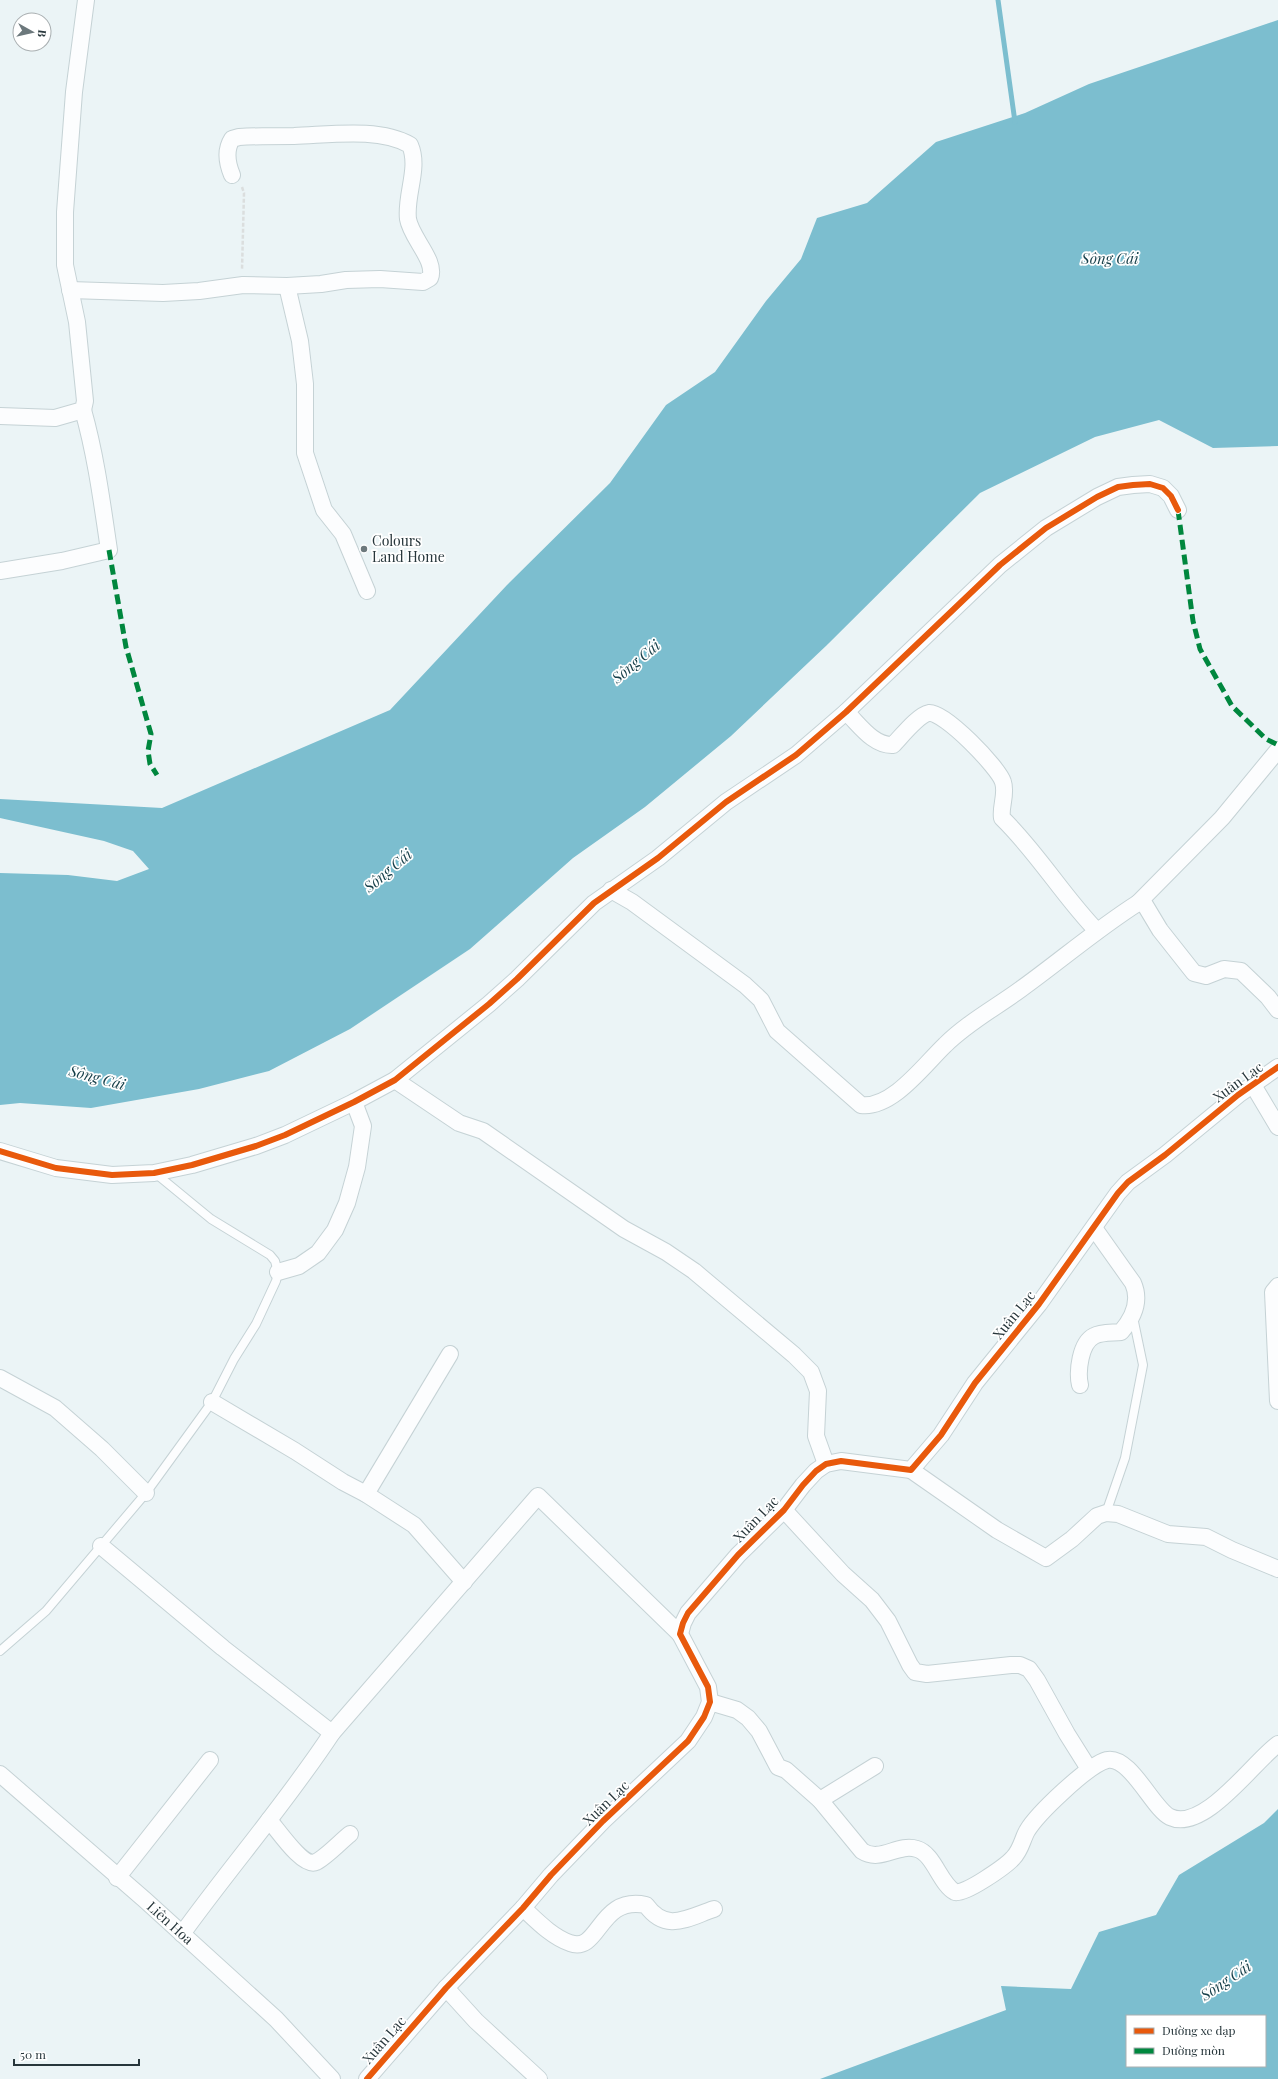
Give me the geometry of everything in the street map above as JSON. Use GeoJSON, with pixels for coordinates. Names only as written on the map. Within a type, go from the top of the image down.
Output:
{"type":"FeatureCollection","features":[{"type":"Feature","properties":{"kind":"street"},"geometry":{"type":"LineString","coordinates":[[0,571],[62,561],[109,550],[100,487],[83,410],[85,385],[82,358],[65,266],[65,212],[74,92],[86,0]]}},
{"type":"Feature","properties":{"kind":"street"},"geometry":{"type":"LineString","coordinates":[[70,290],[163,293],[199,291],[243,285],[287,286],[321,284],[346,280],[380,279],[423,282],[430,278],[432,268],[408,220],[414,159],[410,145],[391,137],[356,134],[238,137],[232,139],[229,144],[228,161],[232,175]]}},
{"type":"Feature","properties":{"kind":"street"},"geometry":{"type":"LineString","coordinates":[[287,286],[300,341],[305,384],[305,453],[324,510],[343,534],[367,591]]}},
{"type":"Feature","properties":{"kind":"street"},"geometry":{"type":"LineString","coordinates":[[0,416],[55,418],[83,410]]}},
{"type":"Feature","properties":{"kind":"street"},"geometry":{"type":"LineString","coordinates":[[0,1151],[56,1168],[112,1175],[154,1173],[192,1165],[256,1146],[292,1132],[395,1080],[518,979],[594,903],[610,890],[658,858],[726,802],[796,754],[846,712],[1000,566],[1046,528],[1071,512],[1118,488],[1150,484],[1163,488],[1171,496],[1178,510]]}},
{"type":"Feature","properties":{"kind":"street"},"geometry":{"type":"LineString","coordinates":[[846,712],[868,734],[879,743],[886,746],[893,745],[924,715],[933,713],[950,723],[977,750],[1002,780],[1004,796],[1002,818],[1023,839],[1083,916],[1097,931]]}},
{"type":"Feature","properties":{"kind":"street"},"geometry":{"type":"LineString","coordinates":[[610,890],[632,902],[745,985],[760,1000],[777,1031],[856,1102],[861,1105],[868,1106],[875,1104],[896,1092],[913,1079],[946,1044],[968,1026],[1021,989],[1097,931],[1138,903],[1222,818],[1278,750]]}},
{"type":"Feature","properties":{"kind":"street"},"geometry":{"type":"LineString","coordinates":[[1138,903],[1145,905],[1164,936],[1194,973],[1206,976],[1224,969],[1241,971],[1268,997],[1278,1010]]}},
{"type":"Feature","properties":{"kind":"street","name":"Xuân Lạc"},"geometry":{"type":"LineString","coordinates":[[911,1470],[941,1435],[975,1383],[1039,1304],[1118,1193],[1128,1182],[1165,1155],[1238,1095],[1278,1067]]}},
{"type":"Feature","properties":{"kind":"street"},"geometry":{"type":"LineString","coordinates":[[395,1080],[459,1123],[483,1131],[624,1229],[666,1252],[729,1299],[794,1355],[811,1372],[818,1391],[816,1436],[826,1464],[841,1462],[911,1470],[997,1530],[1046,1558],[1072,1539],[1096,1516],[1106,1513],[1118,1514],[1168,1534],[1206,1537],[1232,1550],[1278,1569]]}},
{"type":"Feature","properties":{"kind":"street"},"geometry":{"type":"LineString","coordinates":[[1253,1085],[1278,1127]]}},
{"type":"Feature","properties":{"kind":"street"},"geometry":{"type":"LineString","coordinates":[[278,1272],[299,1266],[318,1253],[335,1230],[347,1203],[357,1167],[363,1126],[354,1102]]}},
{"type":"Feature","properties":{"kind":"street"},"geometry":{"type":"LineString","coordinates":[[1080,1385],[1079,1366],[1088,1342],[1097,1334],[1121,1332],[1132,1316],[1137,1293],[1133,1283],[1094,1228]]}},
{"type":"Feature","properties":{"kind":"street"},"geometry":{"type":"LineString","coordinates":[[1278,1286],[1274,1292],[1278,1401]]}},
{"type":"Feature","properties":{"kind":"street"},"geometry":{"type":"LineString","coordinates":[[366,1494],[450,1354]]}},
{"type":"Feature","properties":{"kind":"street"},"geometry":{"type":"LineString","coordinates":[[0,1378],[55,1408],[102,1449],[146,1493]]}},
{"type":"Feature","properties":{"kind":"street"},"geometry":{"type":"LineString","coordinates":[[212,1402],[295,1451],[343,1482],[366,1494],[414,1525],[464,1582]]}},
{"type":"Feature","properties":{"kind":"street","name":"Xuân Lạc"},"geometry":{"type":"LineString","coordinates":[[680,1634],[682,1623],[688,1614],[738,1555],[784,1510],[802,1485],[816,1471],[826,1464]]}},
{"type":"Feature","properties":{"kind":"street"},"geometry":{"type":"LineString","coordinates":[[182,1934],[222,1879],[308,1770],[332,1733],[538,1496],[680,1634],[708,1687],[710,1702],[737,1710],[748,1718],[759,1731],[778,1767],[786,1770],[820,1800],[866,1854],[877,1856],[909,1847],[919,1850],[935,1866],[948,1885],[955,1892],[961,1892],[1006,1865],[1015,1857],[1026,1832],[1035,1820],[1089,1769],[1106,1760],[1119,1761],[1169,1817],[1185,1820],[1220,1800],[1240,1782],[1267,1752],[1278,1744]]}},
{"type":"Feature","properties":{"kind":"street"},"geometry":{"type":"LineString","coordinates":[[784,1510],[843,1574],[872,1600],[888,1621],[910,1665],[916,1672],[927,1674],[1011,1665],[1020,1665],[1029,1669],[1037,1680],[1089,1769]]}},
{"type":"Feature","properties":{"kind":"street"},"geometry":{"type":"LineString","coordinates":[[101,1546],[224,1648],[332,1733]]}},
{"type":"Feature","properties":{"kind":"street","name":"Xuân Lạc"},"geometry":{"type":"LineString","coordinates":[[367,2079],[446,1988],[523,1908],[551,1875],[598,1827],[688,1741],[704,1718],[710,1702]]}},
{"type":"Feature","properties":{"kind":"street"},"geometry":{"type":"LineString","coordinates":[[117,1878],[210,1760]]}},
{"type":"Feature","properties":{"kind":"street"},"geometry":{"type":"LineString","coordinates":[[820,1800],[875,1766]]}},
{"type":"Feature","properties":{"kind":"street","name":"Liên Hoa"},"geometry":{"type":"LineString","coordinates":[[0,1774],[276,2019],[332,2079]]}},
{"type":"Feature","properties":{"kind":"street"},"geometry":{"type":"LineString","coordinates":[[269,1820],[299,1857],[307,1863],[315,1862],[350,1834]]}},
{"type":"Feature","properties":{"kind":"street"},"geometry":{"type":"LineString","coordinates":[[523,1908],[553,1934],[570,1943],[580,1945],[590,1940],[608,1915],[625,1904],[646,1905],[652,1914],[665,1922],[682,1920],[714,1909]]}},
{"type":"Feature","properties":{"kind":"street"},"geometry":{"type":"LineString","coordinates":[[446,1988],[476,2021],[539,2079]]}},
{"type":"Feature","properties":{"kind":"lane"},"geometry":{"type":"LineString","coordinates":[[0,1651],[46,1611],[146,1493],[212,1402],[234,1359],[256,1324],[276,1281],[278,1272],[275,1262],[270,1255],[210,1219],[154,1173]]}},
{"type":"Feature","properties":{"kind":"lane"},"geometry":{"type":"LineString","coordinates":[[1106,1513],[1125,1458],[1143,1366],[1132,1316]]}},
{"type":"Feature","properties":{"kind":"path"},"geometry":{"type":"LineString","coordinates":[[232,175],[241,184],[244,193],[242,253],[243,285]]}},
{"type":"Feature","properties":{"kind":"water","name":"Sông Cái"},"geometry":{"type":"Polygon","coordinates":[[[1278,20],[1278,446],[1213,448],[1159,420],[1095,437],[980,493],[827,645],[731,736],[645,807],[573,858],[470,949],[350,1029],[269,1071],[199,1089],[91,1108],[20,1103],[0,1105],[0,873],[68,875],[117,881],[149,869],[133,851],[104,841],[0,818],[0,799],[162,808],[390,710],[507,585],[610,483],[666,405],[715,372],[766,301],[801,259],[817,218],[867,203],[936,142],[1025,113],[1089,84],[1278,20]]]}},
{"type":"Feature","properties":{"kind":"water","name":"Sông Cái"},"geometry":{"type":"Polygon","coordinates":[[[1278,1809],[1278,2079],[820,2079],[1006,2010],[1001,1986],[1071,1989],[1099,1932],[1156,1915],[1179,1875],[1264,1823],[1278,1809]]]}},
{"type":"Feature","properties":{"kind":"waterway"},"geometry":{"type":"LineString","coordinates":[[998,0],[1015,122]]}},
{"type":"Feature","properties":{"kind":"marked path"},"geometry":{"type":"LineString","coordinates":[[1178,510],[1193,621],[1200,649],[1232,706],[1266,739],[1278,745]]}},
{"type":"Feature","properties":{"kind":"marked path"},"geometry":{"type":"LineString","coordinates":[[109,550],[126,647],[151,734],[148,751],[150,764],[157,775]]}},
{"type":"Feature","properties":{"kind":"cycle path"},"geometry":{"type":"LineString","coordinates":[[0,1151],[56,1168],[112,1175],[154,1173],[192,1165],[256,1146],[285,1135],[354,1102],[395,1080],[489,1004],[517,979],[594,903],[658,858],[726,802],[796,755],[846,712],[1000,565],[1046,528],[1097,497],[1118,487],[1150,484],[1163,488],[1171,496],[1178,510]]}},
{"type":"Feature","properties":{"kind":"cycle path"},"geometry":{"type":"LineString","coordinates":[[367,2079],[446,1988],[523,1908],[551,1875],[603,1821],[688,1741],[704,1717],[710,1702],[708,1687],[680,1634],[688,1613],[738,1555],[784,1510],[816,1471],[826,1464],[841,1461],[911,1470],[941,1435],[975,1383],[1039,1304],[1118,1193],[1128,1182],[1165,1155],[1238,1095],[1278,1067]]}},
{"type":"Feature","properties":{"kind":"place","name":"Colours Land Home"},"geometry":{"type":"Point","coordinates":[364,549]}}]}
